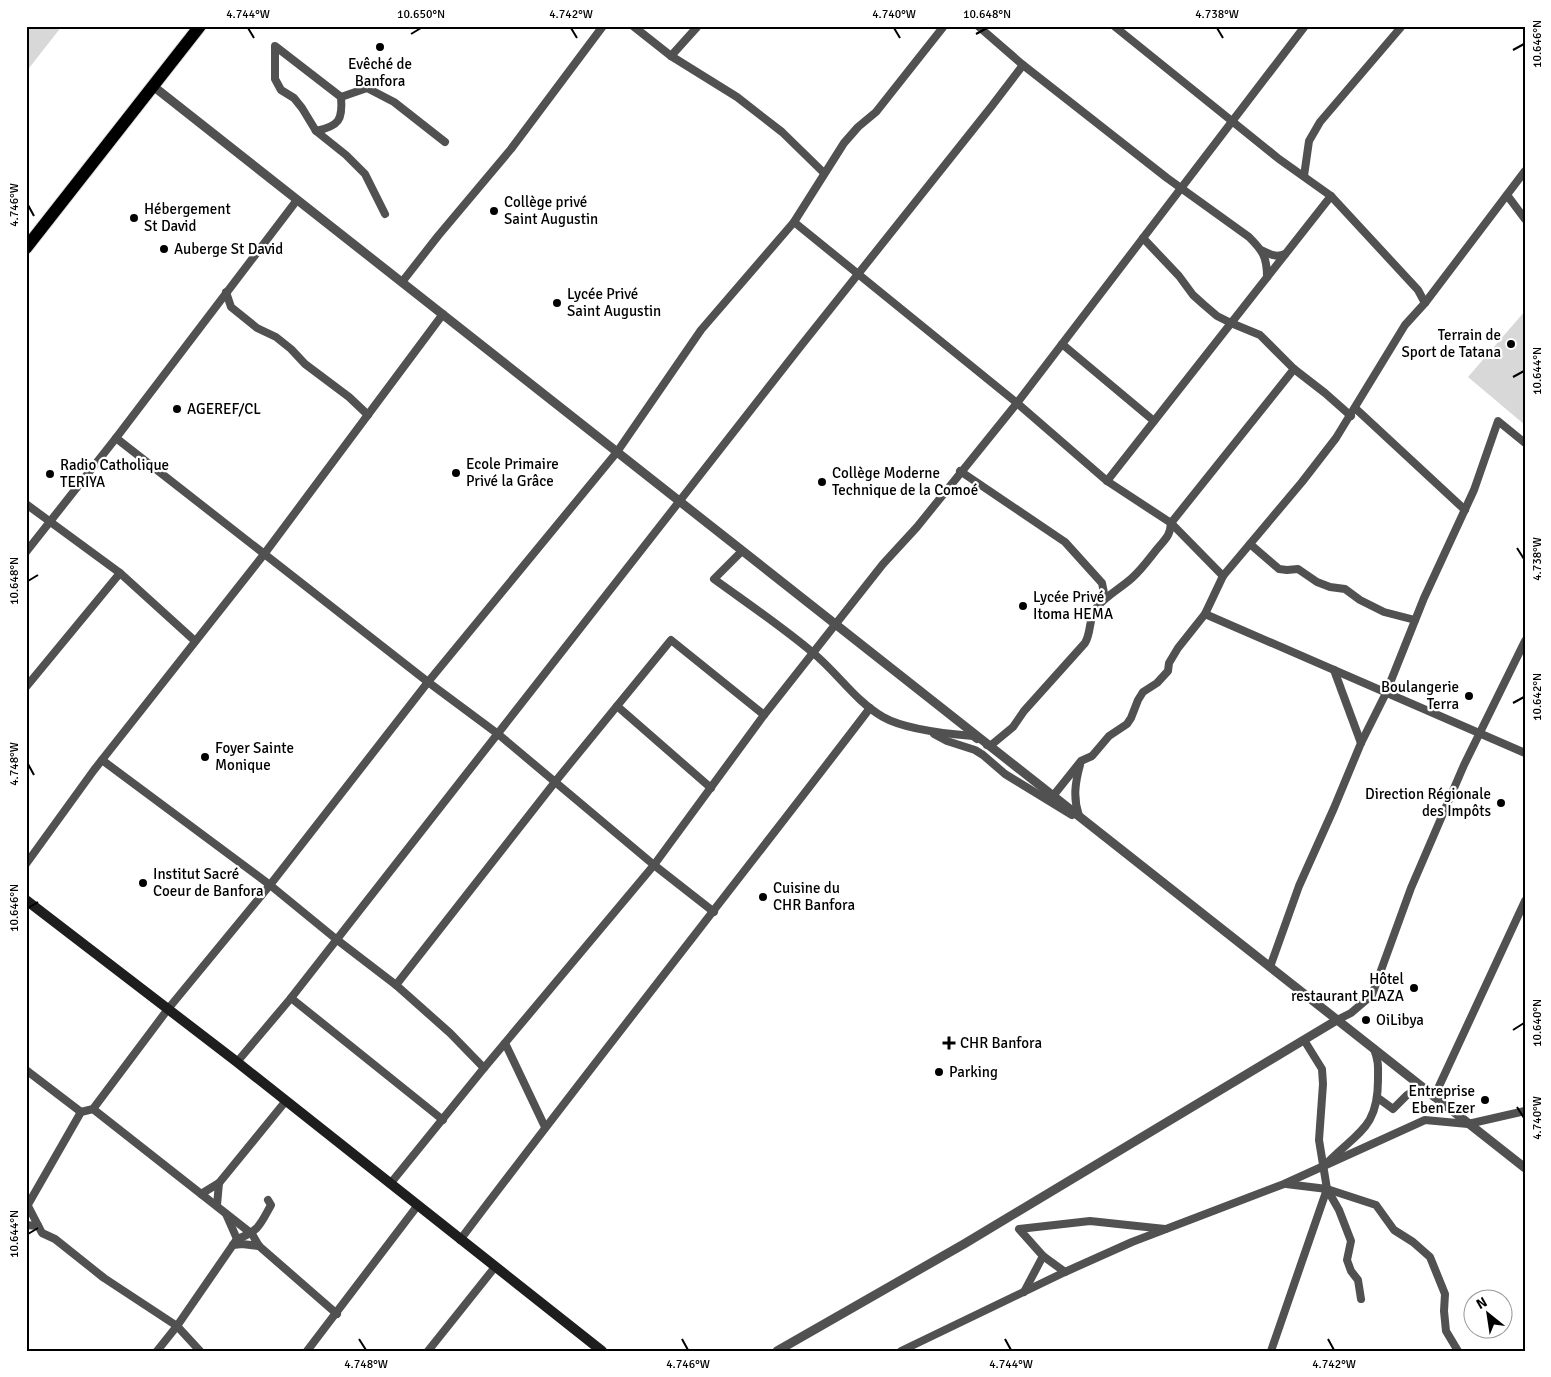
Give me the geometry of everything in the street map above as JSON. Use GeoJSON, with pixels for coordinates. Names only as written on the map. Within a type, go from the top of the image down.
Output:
{"type":"FeatureCollection","features":[{"type":"Feature","properties":{"kind":"highway"},"geometry":{"type":"LineString","coordinates":[[26,248],[200,26]]}},
{"type":"Feature","properties":{"kind":"main road"},"geometry":{"type":"LineString","coordinates":[[26,900],[237,1062],[285,1102],[602,1351]]}},
{"type":"Feature","properties":{"kind":"street"},"geometry":{"type":"LineString","coordinates":[[402,282],[511,149],[603,26]]}},
{"type":"Feature","properties":{"kind":"street"},"geometry":{"type":"LineString","coordinates":[[633,26],[672,56],[736,97],[782,132],[824,173]]}},
{"type":"Feature","properties":{"kind":"street"},"geometry":{"type":"LineString","coordinates":[[672,56],[698,26]]}},
{"type":"Feature","properties":{"kind":"street"},"geometry":{"type":"LineString","coordinates":[[200,1351],[178,1326],[104,1278],[55,1239],[42,1233],[27,1207],[81,1112],[93,1109],[168,1009],[270,885],[428,682],[617,452],[701,330],[794,222],[844,143],[858,127],[876,112],[944,26]]}},
{"type":"Feature","properties":{"kind":"street"},"geometry":{"type":"LineString","coordinates":[[978,26],[1023,65],[1180,188],[1249,237],[1267,261],[1267,277]]}},
{"type":"Feature","properties":{"kind":"street"},"geometry":{"type":"LineString","coordinates":[[1114,26],[1179,80],[1331,196],[1418,290],[1425,303]]}},
{"type":"Feature","properties":{"kind":"street"},"geometry":{"type":"LineString","coordinates":[[390,1184],[484,1068],[654,865],[764,715],[884,564],[917,527],[960,471],[1017,403],[1306,26]]}},
{"type":"Feature","properties":{"kind":"street"},"geometry":{"type":"LineString","coordinates":[[1304,176],[1309,141],[1320,122],[1402,26]]}},
{"type":"Feature","properties":{"kind":"street"},"geometry":{"type":"LineString","coordinates":[[316,131],[330,128],[338,121],[342,111],[341,96],[275,46],[275,79],[281,90],[294,98],[316,131],[346,155],[365,174],[385,214]]}},
{"type":"Feature","properties":{"kind":"street"},"geometry":{"type":"LineString","coordinates":[[237,1062],[291,998],[1023,65]]}},
{"type":"Feature","properties":{"kind":"street"},"geometry":{"type":"LineString","coordinates":[[153,86],[1525,1168]]}},
{"type":"Feature","properties":{"kind":"street"},"geometry":{"type":"LineString","coordinates":[[341,96],[367,88],[394,102],[445,142]]}},
{"type":"Feature","properties":{"kind":"street"},"geometry":{"type":"LineString","coordinates":[[1053,796],[1081,761],[1092,756],[1109,736],[1127,724],[1143,692],[1158,683],[1168,671],[1169,663],[1178,648],[1205,614],[1223,576],[1302,482],[1336,438],[1405,325],[1425,303],[1525,171]]}},
{"type":"Feature","properties":{"kind":"street"},"geometry":{"type":"LineString","coordinates":[[1507,195],[1525,219]]}},
{"type":"Feature","properties":{"kind":"street"},"geometry":{"type":"LineString","coordinates":[[1106,481],[1331,196]]}},
{"type":"Feature","properties":{"kind":"street"},"geometry":{"type":"LineString","coordinates":[[26,552],[116,438],[298,200]]}},
{"type":"Feature","properties":{"kind":"street"},"geometry":{"type":"LineString","coordinates":[[794,222],[1017,403],[1106,481],[1171,522],[1223,576]]}},
{"type":"Feature","properties":{"kind":"street"},"geometry":{"type":"LineString","coordinates":[[1143,238],[1179,276],[1193,294],[1217,316],[1260,335],[1294,369],[1353,412],[1465,510]]}},
{"type":"Feature","properties":{"kind":"street"},"geometry":{"type":"LineString","coordinates":[[1259,249],[1280,256],[1285,254]]}},
{"type":"Feature","properties":{"kind":"street"},"geometry":{"type":"LineString","coordinates":[[226,292],[231,307],[257,328],[276,337],[305,364],[350,397],[368,415]]}},
{"type":"Feature","properties":{"kind":"street"},"geometry":{"type":"LineString","coordinates":[[26,864],[102,760],[265,553],[443,314]]}},
{"type":"Feature","properties":{"kind":"street"},"geometry":{"type":"LineString","coordinates":[[1062,344],[1154,421]]}},
{"type":"Feature","properties":{"kind":"street"},"geometry":{"type":"LineString","coordinates":[[990,746],[1013,727],[1024,710],[1085,642],[1090,635],[1090,620],[1095,609],[1105,598],[1144,568],[1170,534],[1171,522],[1294,369]]}},
{"type":"Feature","properties":{"kind":"street"},"geometry":{"type":"LineString","coordinates":[[1270,967],[1299,886],[1386,693],[1415,620],[1465,510],[1498,421],[1525,443]]}},
{"type":"Feature","properties":{"kind":"street"},"geometry":{"type":"LineString","coordinates":[[116,438],[428,682],[498,734],[654,865],[714,912]]}},
{"type":"Feature","properties":{"kind":"street"},"geometry":{"type":"LineString","coordinates":[[960,471],[1065,542],[1102,584],[1105,598]]}},
{"type":"Feature","properties":{"kind":"street"},"geometry":{"type":"LineString","coordinates":[[26,504],[120,573],[194,641]]}},
{"type":"Feature","properties":{"kind":"street"},"geometry":{"type":"LineString","coordinates":[[1250,544],[1279,569],[1298,569],[1317,582],[1330,587],[1345,589],[1360,600],[1384,612],[1415,620]]}},
{"type":"Feature","properties":{"kind":"street"},"geometry":{"type":"LineString","coordinates":[[742,551],[714,579],[813,653],[870,708],[884,718],[928,730],[973,736],[990,746]]}},
{"type":"Feature","properties":{"kind":"street"},"geometry":{"type":"LineString","coordinates":[[26,687],[120,573]]}},
{"type":"Feature","properties":{"kind":"street"},"geometry":{"type":"LineString","coordinates":[[1205,614],[1525,753]]}},
{"type":"Feature","properties":{"kind":"street"},"geometry":{"type":"LineString","coordinates":[[396,984],[555,782],[671,640],[764,715]]}},
{"type":"Feature","properties":{"kind":"street"},"geometry":{"type":"LineString","coordinates":[[777,1351],[964,1244],[1351,1013],[1372,994],[1411,888],[1480,733],[1525,641]]}},
{"type":"Feature","properties":{"kind":"street"},"geometry":{"type":"LineString","coordinates":[[1334,670],[1362,743]]}},
{"type":"Feature","properties":{"kind":"street"},"geometry":{"type":"LineString","coordinates":[[616,706],[711,788]]}},
{"type":"Feature","properties":{"kind":"street"},"geometry":{"type":"LineString","coordinates":[[460,1240],[545,1127],[714,912],[870,708]]}},
{"type":"Feature","properties":{"kind":"street"},"geometry":{"type":"LineString","coordinates":[[928,730],[947,741],[983,754],[997,768],[1030,790],[1088,823]]}},
{"type":"Feature","properties":{"kind":"street"},"geometry":{"type":"LineString","coordinates":[[102,760],[270,885],[336,939],[396,984],[450,1033],[484,1068]]}},
{"type":"Feature","properties":{"kind":"street"},"geometry":{"type":"LineString","coordinates":[[1079,816],[1075,804],[1074,791],[1081,761]]}},
{"type":"Feature","properties":{"kind":"street"},"geometry":{"type":"LineString","coordinates":[[1434,1097],[1525,901]]}},
{"type":"Feature","properties":{"kind":"street"},"geometry":{"type":"LineString","coordinates":[[291,998],[443,1120]]}},
{"type":"Feature","properties":{"kind":"street"},"geometry":{"type":"LineString","coordinates":[[1304,1040],[1322,1070],[1323,1084],[1319,1140],[1327,1189],[1339,1210],[1351,1241],[1347,1260],[1351,1272],[1358,1280],[1361,1299]]}},
{"type":"Feature","properties":{"kind":"street"},"geometry":{"type":"LineString","coordinates":[[505,1043],[545,1127]]}},
{"type":"Feature","properties":{"kind":"street"},"geometry":{"type":"LineString","coordinates":[[1324,1166],[1365,1128],[1375,1110],[1378,1098],[1379,1061],[1374,1049]]}},
{"type":"Feature","properties":{"kind":"street"},"geometry":{"type":"LineString","coordinates":[[26,1070],[81,1112]]}},
{"type":"Feature","properties":{"kind":"street"},"geometry":{"type":"LineString","coordinates":[[1378,1098],[1394,1108],[1407,1095],[1421,1086]]}},
{"type":"Feature","properties":{"kind":"street"},"geometry":{"type":"LineString","coordinates":[[201,1194],[220,1183],[285,1102]]}},
{"type":"Feature","properties":{"kind":"street"},"geometry":{"type":"LineString","coordinates":[[93,1109],[226,1212],[252,1234],[259,1246],[336,1314]]}},
{"type":"Feature","properties":{"kind":"street"},"geometry":{"type":"LineString","coordinates":[[901,1351],[1065,1272],[1167,1229],[1284,1184],[1425,1120],[1468,1124],[1525,1110]]}},
{"type":"Feature","properties":{"kind":"street"},"geometry":{"type":"LineString","coordinates":[[217,1205],[220,1183]]}},
{"type":"Feature","properties":{"kind":"street"},"geometry":{"type":"LineString","coordinates":[[1284,1184],[1327,1189],[1376,1205],[1394,1230],[1413,1242],[1430,1257],[1445,1294],[1446,1331],[1458,1351]]}},
{"type":"Feature","properties":{"kind":"street"},"geometry":{"type":"LineString","coordinates":[[1271,1351],[1327,1189]]}},
{"type":"Feature","properties":{"kind":"street"},"geometry":{"type":"LineString","coordinates":[[157,1351],[178,1326],[235,1242],[252,1234],[262,1222],[271,1205],[268,1200]]}},
{"type":"Feature","properties":{"kind":"street"},"geometry":{"type":"LineString","coordinates":[[312,1349],[361,1279],[390,1245],[418,1206]]}},
{"type":"Feature","properties":{"kind":"street"},"geometry":{"type":"LineString","coordinates":[[226,1212],[235,1242]]}},
{"type":"Feature","properties":{"kind":"street"},"geometry":{"type":"LineString","coordinates":[[1004,1219],[1019,1229],[1043,1256],[1065,1272]]}},
{"type":"Feature","properties":{"kind":"street"},"geometry":{"type":"LineString","coordinates":[[1019,1229],[1090,1222],[1167,1229]]}},
{"type":"Feature","properties":{"kind":"street"},"geometry":{"type":"LineString","coordinates":[[26,1224],[38,1226]]}},
{"type":"Feature","properties":{"kind":"street"},"geometry":{"type":"LineString","coordinates":[[235,1242],[259,1246]]}},
{"type":"Feature","properties":{"kind":"street"},"geometry":{"type":"LineString","coordinates":[[1024,1292],[1043,1256]]}},
{"type":"Feature","properties":{"kind":"street"},"geometry":{"type":"LineString","coordinates":[[431,1350],[495,1267]]}},
{"type":"Feature","properties":{"kind":"shaded area"},"geometry":{"type":"Polygon","coordinates":[[[26,26],[62,26],[26,72],[26,26]]]}},
{"type":"Feature","properties":{"kind":"shaded area","name":"Terrain de Sport de Tatana"},"geometry":{"type":"Polygon","coordinates":[[[1525,311],[1525,425],[1468,377],[1525,311]]]}},
{"type":"Feature","properties":{"kind":"place","name":"Evêché de Banfora"},"geometry":{"type":"Point","coordinates":[380,47]}},
{"type":"Feature","properties":{"kind":"place","name":"Collège privé Saint Augustin"},"geometry":{"type":"Point","coordinates":[494,211]}},
{"type":"Feature","properties":{"kind":"place","name":"Hébergement St David"},"geometry":{"type":"Point","coordinates":[134,218]}},
{"type":"Feature","properties":{"kind":"place","name":"Auberge St David"},"geometry":{"type":"Point","coordinates":[164,249]}},
{"type":"Feature","properties":{"kind":"place","name":"Lycée Privé Saint Augustin"},"geometry":{"type":"Point","coordinates":[557,303]}},
{"type":"Feature","properties":{"kind":"place","name":"Terrain de Sport de Tatana"},"geometry":{"type":"Point","coordinates":[1511,344]}},
{"type":"Feature","properties":{"kind":"place","name":"AGEREF/CL"},"geometry":{"type":"Point","coordinates":[177,409]}},
{"type":"Feature","properties":{"kind":"place","name":"Ecole Primaire Privé la Grâce"},"geometry":{"type":"Point","coordinates":[456,473]}},
{"type":"Feature","properties":{"kind":"place","name":"Radio Catholique TERIYA"},"geometry":{"type":"Point","coordinates":[50,474]}},
{"type":"Feature","properties":{"kind":"place","name":"Collège Moderne Technique de la Comoé"},"geometry":{"type":"Point","coordinates":[822,482]}},
{"type":"Feature","properties":{"kind":"place","name":"Lycée Privé Itoma HEMA"},"geometry":{"type":"Point","coordinates":[1023,606]}},
{"type":"Feature","properties":{"kind":"place","name":"Boulangerie Terra"},"geometry":{"type":"Point","coordinates":[1469,696]}},
{"type":"Feature","properties":{"kind":"place","name":"Foyer Sainte Monique"},"geometry":{"type":"Point","coordinates":[205,757]}},
{"type":"Feature","properties":{"kind":"place","name":"Direction Régionale des Impôts"},"geometry":{"type":"Point","coordinates":[1501,803]}},
{"type":"Feature","properties":{"kind":"place","name":"Institut Sacré Coeur de Banfora"},"geometry":{"type":"Point","coordinates":[143,883]}},
{"type":"Feature","properties":{"kind":"place","name":"Cuisine du CHR Banfora"},"geometry":{"type":"Point","coordinates":[763,897]}},
{"type":"Feature","properties":{"kind":"place","name":"Hôtel restaurant PLAZA"},"geometry":{"type":"Point","coordinates":[1414,988]}},
{"type":"Feature","properties":{"kind":"place","name":"OiLibya"},"geometry":{"type":"Point","coordinates":[1366,1020]}},
{"type":"Feature","properties":{"kind":"place","name":"CHR Banfora"},"geometry":{"type":"Point","coordinates":[949,1043]}},
{"type":"Feature","properties":{"kind":"place","name":"Parking"},"geometry":{"type":"Point","coordinates":[939,1072]}},
{"type":"Feature","properties":{"kind":"place","name":"Entreprise Eben Ezer"},"geometry":{"type":"Point","coordinates":[1485,1100]}}]}
